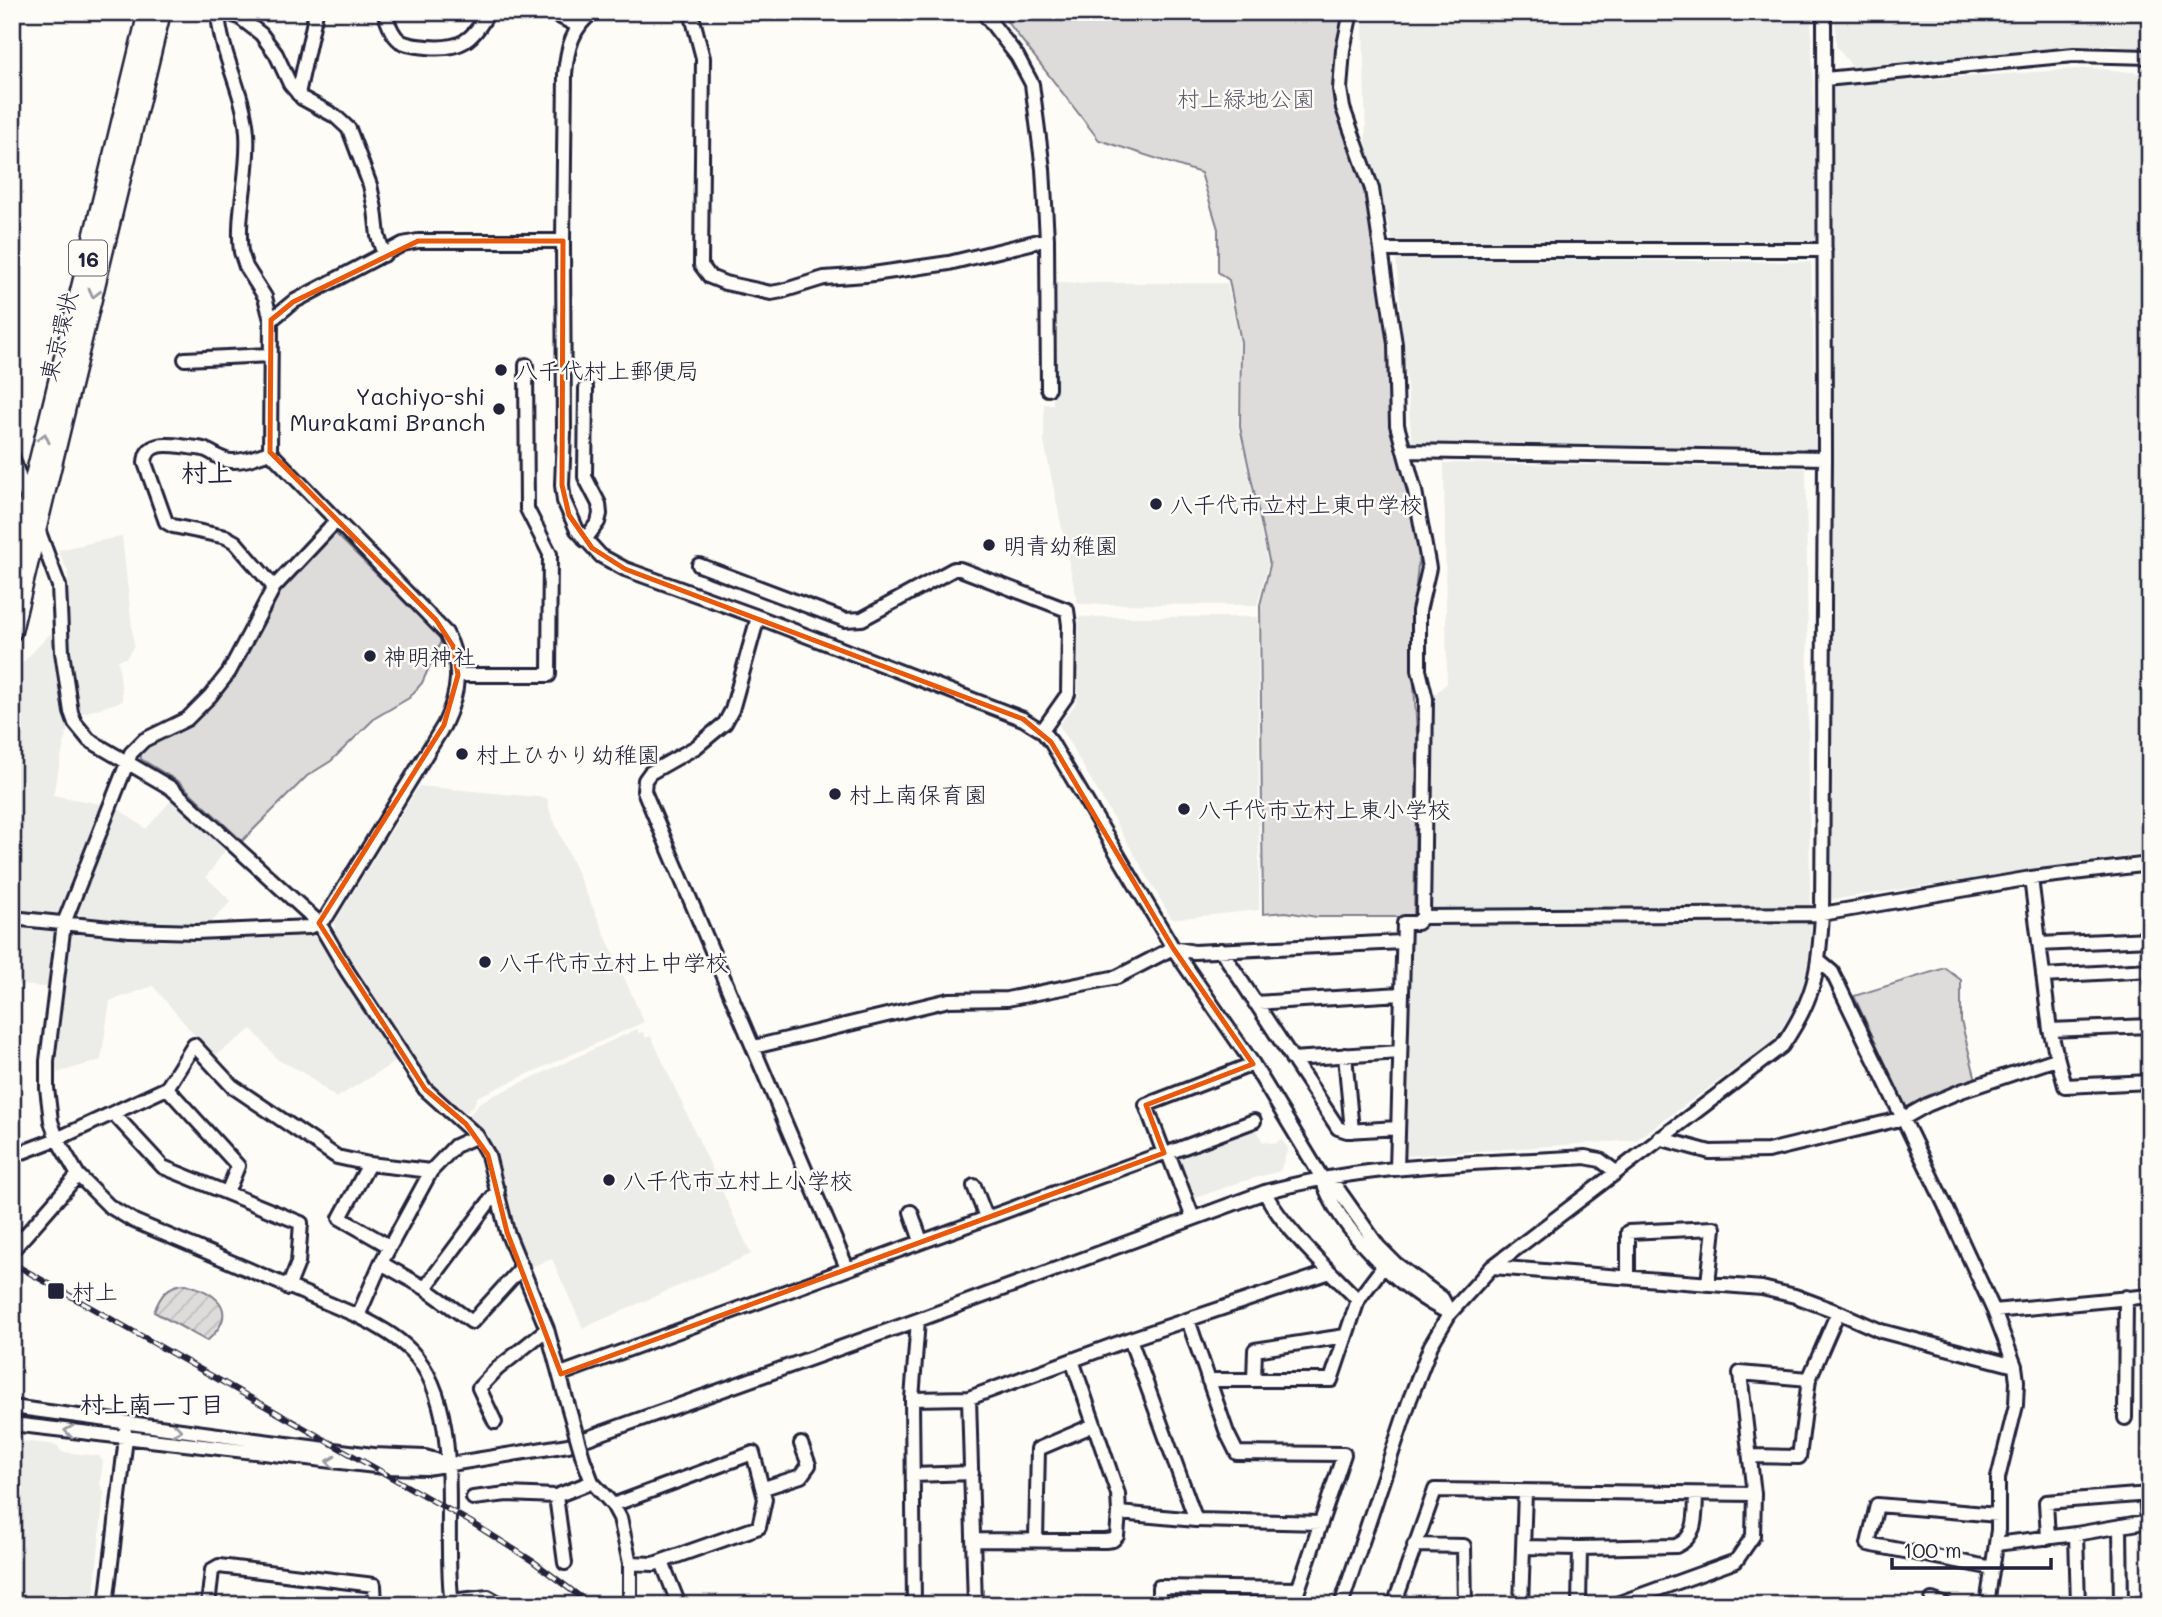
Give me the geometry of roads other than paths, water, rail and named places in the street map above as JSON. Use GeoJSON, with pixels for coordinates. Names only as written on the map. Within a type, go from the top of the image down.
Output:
{"type":"FeatureCollection","features":[{"type":"Feature","properties":{"kind":"highway","name":"東京環状"},"geometry":{"type":"LineString","coordinates":[[12,572],[148,12]]}},
{"type":"Feature","properties":{"kind":"highway","name":"東京環状"},"geometry":{"type":"LineString","coordinates":[[12,631],[162,12]]}},
{"type":"Feature","properties":{"kind":"street"},"geometry":{"type":"LineString","coordinates":[[12,918],[130,930],[196,932],[309,927],[320,923],[327,916],[444,725],[456,695],[458,675],[453,646],[436,621],[270,452],[271,320],[265,297],[246,267],[241,252],[247,134],[243,105],[221,37],[218,12]]}},
{"type":"Feature","properties":{"kind":"street"},"geometry":{"type":"LineString","coordinates":[[225,12],[239,17],[261,34],[276,54],[290,84],[298,94],[335,116],[349,129],[370,186],[376,209],[378,236],[384,255]]}},
{"type":"Feature","properties":{"kind":"street"},"geometry":{"type":"LineString","coordinates":[[298,94],[316,12]]}},
{"type":"Feature","properties":{"kind":"street"},"geometry":{"type":"LineString","coordinates":[[384,12],[393,33],[400,40],[409,45],[438,48],[460,45],[473,37],[488,12]]}},
{"type":"Feature","properties":{"kind":"street"},"geometry":{"type":"LineString","coordinates":[[551,12],[578,26]]}},
{"type":"Feature","properties":{"kind":"street"},"geometry":{"type":"LineString","coordinates":[[594,12],[578,26],[567,52],[565,74],[562,485],[569,515],[585,540],[601,556],[625,569],[1023,719],[1042,731],[1173,948],[1253,1064],[1322,1178],[1327,1195],[1345,1221],[1383,1266],[1435,1307],[1450,1313]]}},
{"type":"Feature","properties":{"kind":"street"},"geometry":{"type":"LineString","coordinates":[[691,12],[703,58],[701,265],[710,277],[771,293],[782,292],[824,278],[949,263],[1047,239]]}},
{"type":"Feature","properties":{"kind":"street"},"geometry":{"type":"LineString","coordinates":[[983,12],[1017,56],[1032,84],[1043,169],[1047,239],[1048,389]]}},
{"type":"Feature","properties":{"kind":"street"},"geometry":{"type":"LineString","coordinates":[[1351,12],[1343,50],[1340,89],[1343,108],[1372,189],[1395,344],[1397,425],[1415,491],[1429,568],[1419,611],[1419,670],[1426,699],[1423,917],[1417,923],[1404,923],[1402,942],[1397,1169]]}},
{"type":"Feature","properties":{"kind":"street"},"geometry":{"type":"LineString","coordinates":[[1340,1605],[1410,1399],[1431,1345],[1450,1313],[1492,1267],[1782,1046],[1800,1020],[1812,994],[1820,962],[1822,914],[1824,12]]}},
{"type":"Feature","properties":{"kind":"street"},"geometry":{"type":"LineString","coordinates":[[1825,79],[2074,55],[2150,57]]}},
{"type":"Feature","properties":{"kind":"street"},"geometry":{"type":"LineString","coordinates":[[271,320],[293,302],[403,244],[418,240],[563,240]]}},
{"type":"Feature","properties":{"kind":"street"},"geometry":{"type":"LineString","coordinates":[[1381,250],[1825,250]]}},
{"type":"Feature","properties":{"kind":"street"},"geometry":{"type":"LineString","coordinates":[[185,359],[270,355]]}},
{"type":"Feature","properties":{"kind":"street"},"geometry":{"type":"LineString","coordinates":[[458,675],[549,675],[550,554],[527,509],[526,365]]}},
{"type":"Feature","properties":{"kind":"street"},"geometry":{"type":"LineString","coordinates":[[585,540],[598,522],[600,514],[599,503],[585,477],[586,388]]}},
{"type":"Feature","properties":{"kind":"street"},"geometry":{"type":"LineString","coordinates":[[270,452],[246,460],[232,461],[217,458],[206,450],[162,444],[148,450],[145,463],[166,522],[236,542],[274,587]]}},
{"type":"Feature","properties":{"kind":"street"},"geometry":{"type":"LineString","coordinates":[[1404,451],[1825,458]]}},
{"type":"Feature","properties":{"kind":"street"},"geometry":{"type":"LineString","coordinates":[[12,456],[59,586],[62,652],[71,712],[80,731],[89,740],[171,788],[320,923],[425,1089],[477,1136],[488,1155],[507,1232],[547,1329],[583,1458],[592,1482],[614,1505],[620,1518],[630,1563],[630,1605]]}},
{"type":"Feature","properties":{"kind":"street"},"geometry":{"type":"LineString","coordinates":[[336,521],[274,587],[240,653],[210,696],[187,719],[136,746],[127,761],[64,923],[47,1061],[48,1102],[57,1139],[78,1175],[109,1206],[134,1221],[358,1316],[386,1330],[412,1353],[432,1382],[441,1405],[447,1462],[447,1554],[452,1603],[488,1597],[502,1605]]}},
{"type":"Feature","properties":{"kind":"street"},"geometry":{"type":"LineString","coordinates":[[699,565],[845,620],[862,619],[954,569],[1067,610],[1068,694],[1042,731]]}},
{"type":"Feature","properties":{"kind":"street"},"geometry":{"type":"LineString","coordinates":[[758,617],[732,709],[725,723],[696,747],[650,772],[645,780],[644,791],[847,1268]]}},
{"type":"Feature","properties":{"kind":"street"},"geometry":{"type":"LineString","coordinates":[[1423,917],[1822,914],[2031,878],[2150,864]]}},
{"type":"Feature","properties":{"kind":"street"},"geometry":{"type":"LineString","coordinates":[[2031,878],[2050,1030],[2056,1059],[2066,1086],[2150,1082]]}},
{"type":"Feature","properties":{"kind":"street"},"geometry":{"type":"LineString","coordinates":[[2039,943],[2150,939]]}},
{"type":"Feature","properties":{"kind":"street"},"geometry":{"type":"LineString","coordinates":[[754,1047],[949,1000],[1007,999],[1117,977],[1173,948],[1194,952],[1402,942]]}},
{"type":"Feature","properties":{"kind":"street"},"geometry":{"type":"LineString","coordinates":[[1221,950],[1338,1128],[1352,1131],[1398,1128]]}},
{"type":"Feature","properties":{"kind":"street"},"geometry":{"type":"LineString","coordinates":[[1820,962],[1832,972],[1904,1118],[1994,1311],[2015,1366],[2016,1405],[1998,1478],[1996,1544],[1987,1605]]}},
{"type":"Feature","properties":{"kind":"street"},"geometry":{"type":"LineString","coordinates":[[2043,976],[2150,970]]}},
{"type":"Feature","properties":{"kind":"street"},"geometry":{"type":"LineString","coordinates":[[1255,1003],[1401,994]]}},
{"type":"Feature","properties":{"kind":"street"},"geometry":{"type":"LineString","coordinates":[[2050,1030],[2150,1026]]}},
{"type":"Feature","properties":{"kind":"street"},"geometry":{"type":"LineString","coordinates":[[12,1156],[57,1139],[167,1088],[194,1045],[232,1086],[337,1157],[369,1164],[431,1171]]}},
{"type":"Feature","properties":{"kind":"street"},"geometry":{"type":"LineString","coordinates":[[1292,1059],[1400,1052]]}},
{"type":"Feature","properties":{"kind":"street"},"geometry":{"type":"LineString","coordinates":[[1345,1055],[1352,1131]]}},
{"type":"Feature","properties":{"kind":"street"},"geometry":{"type":"LineString","coordinates":[[1659,1138],[1710,1152],[1768,1151],[1904,1118],[1961,1091],[2056,1059]]}},
{"type":"Feature","properties":{"kind":"street"},"geometry":{"type":"LineString","coordinates":[[561,1374],[1164,1153],[1146,1105],[1253,1064]]}},
{"type":"Feature","properties":{"kind":"street"},"geometry":{"type":"LineString","coordinates":[[167,1088],[238,1166],[227,1193]]}},
{"type":"Feature","properties":{"kind":"street"},"geometry":{"type":"LineString","coordinates":[[113,1113],[163,1167],[301,1223],[298,1263],[288,1288]]}},
{"type":"Feature","properties":{"kind":"street"},"geometry":{"type":"LineString","coordinates":[[1193,1218],[1168,1153],[1254,1121]]}},
{"type":"Feature","properties":{"kind":"street"},"geometry":{"type":"LineString","coordinates":[[358,1316],[380,1263],[431,1171],[455,1146],[477,1136]]}},
{"type":"Feature","properties":{"kind":"street"},"geometry":{"type":"LineString","coordinates":[[1161,1146],[1176,1140],[1185,1147]]}},
{"type":"Feature","properties":{"kind":"street"},"geometry":{"type":"LineString","coordinates":[[12,1424],[384,1467],[426,1468],[447,1462],[568,1445],[1265,1192],[1322,1178],[1397,1169],[1585,1157],[1600,1160],[1616,1172]]}},
{"type":"Feature","properties":{"kind":"street"},"geometry":{"type":"LineString","coordinates":[[369,1164],[340,1218],[389,1246]]}},
{"type":"Feature","properties":{"kind":"street"},"geometry":{"type":"LineString","coordinates":[[12,1244],[16,1246],[78,1175]]}},
{"type":"Feature","properties":{"kind":"street"},"geometry":{"type":"LineString","coordinates":[[1322,1178],[1337,1188],[1378,1246],[1396,1264],[1442,1298],[1450,1313]]}},
{"type":"Feature","properties":{"kind":"street"},"geometry":{"type":"LineString","coordinates":[[974,1186],[986,1217]]}},
{"type":"Feature","properties":{"kind":"street"},"geometry":{"type":"LineString","coordinates":[[425,1288],[498,1190]]}},
{"type":"Feature","properties":{"kind":"street"},"geometry":{"type":"LineString","coordinates":[[1265,1192],[1270,1202],[1358,1300]]}},
{"type":"Feature","properties":{"kind":"street"},"geometry":{"type":"LineString","coordinates":[[911,1212],[921,1241]]}},
{"type":"Feature","properties":{"kind":"street"},"geometry":{"type":"LineString","coordinates":[[1628,1277],[1628,1232],[1714,1228],[1707,1283]]}},
{"type":"Feature","properties":{"kind":"street"},"geometry":{"type":"LineString","coordinates":[[380,1263],[425,1288],[472,1322],[522,1267]]}},
{"type":"Feature","properties":{"kind":"street"},"geometry":{"type":"LineString","coordinates":[[1209,1380],[1331,1380],[1358,1300],[1383,1266]]}},
{"type":"Feature","properties":{"kind":"street"},"geometry":{"type":"LineString","coordinates":[[1492,1267],[1762,1288],[1796,1296],[1881,1331],[2015,1366]]}},
{"type":"Feature","properties":{"kind":"street"},"geometry":{"type":"LineString","coordinates":[[912,1399],[969,1398],[1130,1339],[1331,1272]]}},
{"type":"Feature","properties":{"kind":"street"},"geometry":{"type":"LineString","coordinates":[[1994,1311],[2150,1296]]}},
{"type":"Feature","properties":{"kind":"street"},"geometry":{"type":"LineString","coordinates":[[2125,1418],[2126,1297]]}},
{"type":"Feature","properties":{"kind":"street"},"geometry":{"type":"LineString","coordinates":[[1750,1456],[1799,1457],[1809,1378],[1838,1312]]}},
{"type":"Feature","properties":{"kind":"street"},"geometry":{"type":"LineString","coordinates":[[914,1605],[912,1399],[918,1320]]}},
{"type":"Feature","properties":{"kind":"street"},"geometry":{"type":"LineString","coordinates":[[1188,1320],[1227,1433],[1237,1453],[1344,1454],[1293,1605]]}},
{"type":"Feature","properties":{"kind":"street"},"geometry":{"type":"LineString","coordinates":[[495,1422],[478,1388],[547,1329]]}},
{"type":"Feature","properties":{"kind":"street"},"geometry":{"type":"LineString","coordinates":[[1254,1380],[1255,1350],[1345,1336]]}},
{"type":"Feature","properties":{"kind":"street"},"geometry":{"type":"LineString","coordinates":[[1130,1339],[1196,1520]]}},
{"type":"Feature","properties":{"kind":"street"},"geometry":{"type":"LineString","coordinates":[[974,1540],[1112,1540],[1117,1536],[1118,1494],[1072,1360]]}},
{"type":"Feature","properties":{"kind":"street"},"geometry":{"type":"LineString","coordinates":[[1614,1605],[1736,1561],[1753,1536],[1754,1494],[1740,1373],[1809,1378]]}},
{"type":"Feature","properties":{"kind":"street"},"geometry":{"type":"LineString","coordinates":[[969,1398],[975,1605]]}},
{"type":"Feature","properties":{"kind":"street"},"geometry":{"type":"LineString","coordinates":[[12,1407],[373,1455],[425,1457],[447,1462]]}},
{"type":"Feature","properties":{"kind":"street"},"geometry":{"type":"LineString","coordinates":[[106,1605],[127,1423]]}},
{"type":"Feature","properties":{"kind":"street"},"geometry":{"type":"LineString","coordinates":[[1037,1540],[1038,1449],[1094,1425]]}},
{"type":"Feature","properties":{"kind":"street"},"geometry":{"type":"LineString","coordinates":[[764,1488],[801,1476],[809,1465],[801,1444]]}},
{"type":"Feature","properties":{"kind":"street"},"geometry":{"type":"LineString","coordinates":[[614,1505],[753,1453],[764,1488],[765,1499],[759,1527],[662,1562],[630,1563]]}},
{"type":"Feature","properties":{"kind":"street"},"geometry":{"type":"LineString","coordinates":[[913,1475],[972,1473]]}},
{"type":"Feature","properties":{"kind":"street"},"geometry":{"type":"LineString","coordinates":[[473,1498],[507,1494],[556,1496],[592,1482]]}},
{"type":"Feature","properties":{"kind":"street"},"geometry":{"type":"LineString","coordinates":[[1394,1605],[1435,1490],[1754,1494]]}},
{"type":"Feature","properties":{"kind":"street"},"geometry":{"type":"LineString","coordinates":[[1521,1605],[1525,1492]]}},
{"type":"Feature","properties":{"kind":"street"},"geometry":{"type":"LineString","coordinates":[[1523,1547],[1664,1548],[1682,1543],[1689,1539],[1695,1526],[1696,1494]]}},
{"type":"Feature","properties":{"kind":"street"},"geometry":{"type":"LineString","coordinates":[[1996,1544],[2048,1538],[2076,1534],[2149,1521],[2148,1494],[2046,1502],[2048,1538]]}},
{"type":"Feature","properties":{"kind":"street"},"geometry":{"type":"LineString","coordinates":[[556,1496],[565,1563]]}},
{"type":"Feature","properties":{"kind":"street"},"geometry":{"type":"LineString","coordinates":[[1993,1568],[1868,1544],[1877,1505],[1998,1515]]}},
{"type":"Feature","properties":{"kind":"street"},"geometry":{"type":"LineString","coordinates":[[1119,1513],[1196,1520],[1321,1524]]}},
{"type":"Feature","properties":{"kind":"street"},"geometry":{"type":"LineString","coordinates":[[2120,1526],[2121,1605]]}},
{"type":"Feature","properties":{"kind":"street"},"geometry":{"type":"LineString","coordinates":[[2076,1534],[2078,1605]]}},
{"type":"Feature","properties":{"kind":"street"},"geometry":{"type":"LineString","coordinates":[[1414,1545],[1464,1546],[1465,1605]]}},
{"type":"Feature","properties":{"kind":"street"},"geometry":{"type":"LineString","coordinates":[[1579,1605],[1580,1548]]}},
{"type":"Feature","properties":{"kind":"street"},"geometry":{"type":"LineString","coordinates":[[662,1562],[677,1600]]}},
{"type":"Feature","properties":{"kind":"street"},"geometry":{"type":"LineString","coordinates":[[208,1605],[212,1570],[219,1566],[374,1585],[375,1605]]}},
{"type":"Feature","properties":{"kind":"street"},"geometry":{"type":"LineString","coordinates":[[1159,1605],[1159,1587],[1298,1589]]}},
{"type":"Feature","properties":{"kind":"street"},"geometry":{"type":"LineString","coordinates":[[1932,1600],[1946,1605]]}},
{"type":"Feature","properties":{"kind":"railway"},"geometry":{"type":"LineString","coordinates":[[12,1263],[474,1524],[534,1562],[591,1605]]}},
{"type":"Feature","properties":{"kind":"place","name":"八千代村上郵便局"},"geometry":{"type":"Point","coordinates":[501,370]}},
{"type":"Feature","properties":{"kind":"place","name":"Yachiyo-shi Murakami Branch"},"geometry":{"type":"Point","coordinates":[499,409]}},
{"type":"Feature","properties":{"kind":"place","name":"八千代市立村上東中学校"},"geometry":{"type":"Point","coordinates":[1156,504]}},
{"type":"Feature","properties":{"kind":"place","name":"明青幼稚園"},"geometry":{"type":"Point","coordinates":[989,545]}},
{"type":"Feature","properties":{"kind":"place","name":"神明神社"},"geometry":{"type":"Point","coordinates":[370,656]}},
{"type":"Feature","properties":{"kind":"place","name":"村上ひかり幼稚園"},"geometry":{"type":"Point","coordinates":[462,754]}},
{"type":"Feature","properties":{"kind":"place","name":"村上南保育園"},"geometry":{"type":"Point","coordinates":[835,794]}},
{"type":"Feature","properties":{"kind":"place","name":"八千代市立村上東小学校"},"geometry":{"type":"Point","coordinates":[1184,809]}},
{"type":"Feature","properties":{"kind":"place","name":"八千代市立村上中学校"},"geometry":{"type":"Point","coordinates":[485,962]}},
{"type":"Feature","properties":{"kind":"place","name":"八千代市立村上小学校"},"geometry":{"type":"Point","coordinates":[609,1180]}},
{"type":"Feature","properties":{"kind":"place","name":"村上"},"geometry":{"type":"Point","coordinates":[56,1291]}},
{"type":"Feature","properties":{"kind":"district","name":"村上"},"geometry":{"type":"Point","coordinates":[207,472]}},
{"type":"Feature","properties":{"kind":"district","name":"村上南一丁目"},"geometry":{"type":"Point","coordinates":[152,1403]}},
{"type":"Feature","properties":{"kind":"park label","name":"村上緑地公園"},"geometry":{"type":"Point","coordinates":[1246,98]}}]}
